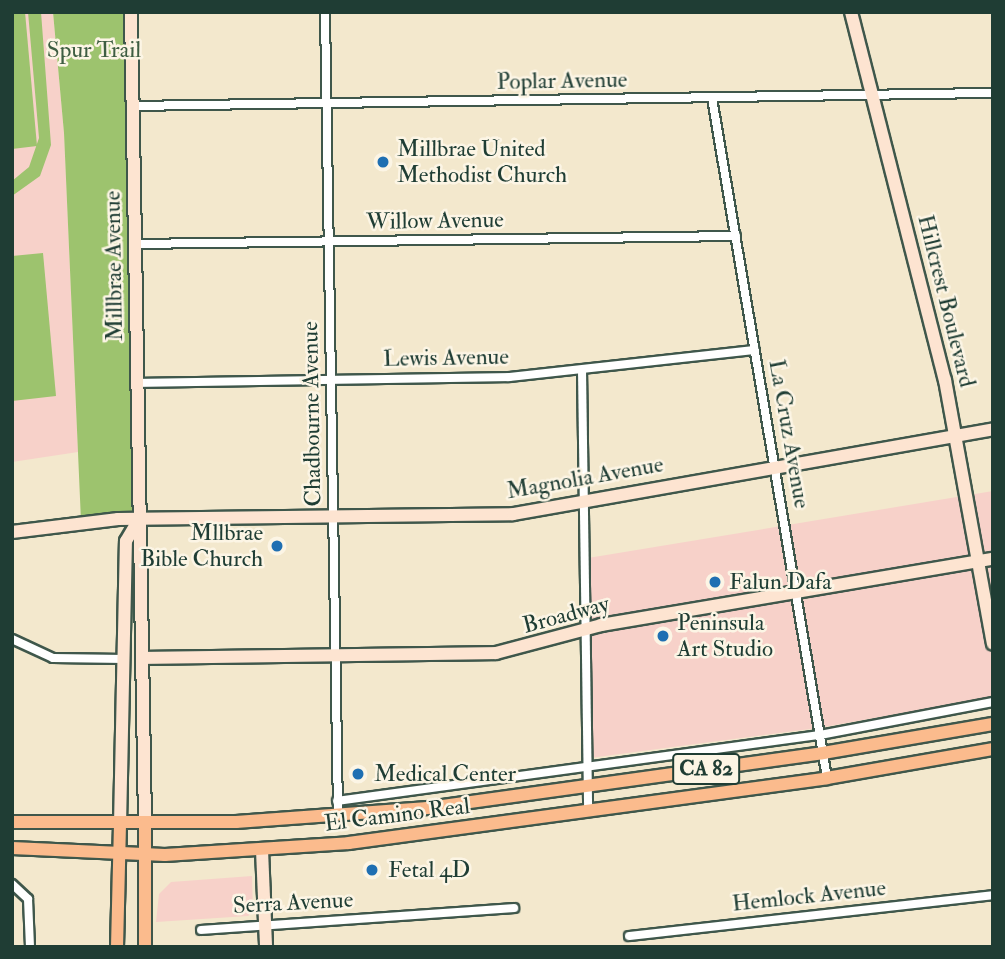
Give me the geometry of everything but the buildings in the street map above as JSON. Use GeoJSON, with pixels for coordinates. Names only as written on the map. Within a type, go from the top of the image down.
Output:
{"type":"FeatureCollection","features":[{"type":"Feature","properties":{"kind":"main road","name":"El Camino Real"},"geometry":{"type":"LineString","coordinates":[[12,822],[120,825],[338,816],[588,786],[823,753],[993,724]]}},
{"type":"Feature","properties":{"kind":"main road","name":"El Camino Real"},"geometry":{"type":"LineString","coordinates":[[12,848],[144,854],[261,850],[588,811],[827,778],[993,750]]}},
{"type":"Feature","properties":{"kind":"main road"},"geometry":{"type":"LineString","coordinates":[[145,824],[145,947]]}},
{"type":"Feature","properties":{"kind":"main road"},"geometry":{"type":"LineString","coordinates":[[117,947],[120,825]]}},
{"type":"Feature","properties":{"kind":"street","name":"Millbrae Avenue"},"geometry":{"type":"LineString","coordinates":[[131,12],[139,519],[145,658],[145,824]]}},
{"type":"Feature","properties":{"kind":"street","name":"Chadbourne Avenue"},"geometry":{"type":"LineString","coordinates":[[325,12],[338,816]]}},
{"type":"Feature","properties":{"kind":"street","name":"Hillcrest Boulevard"},"geometry":{"type":"LineString","coordinates":[[851,12],[957,435],[993,644]]}},
{"type":"Feature","properties":{"kind":"street","name":"Poplar Avenue"},"geometry":{"type":"LineString","coordinates":[[132,106],[993,93]]}},
{"type":"Feature","properties":{"kind":"street","name":"La Cruz Avenue"},"geometry":{"type":"LineString","coordinates":[[712,98],[827,778]]}},
{"type":"Feature","properties":{"kind":"street","name":"Willow Avenue"},"geometry":{"type":"LineString","coordinates":[[134,244],[736,236]]}},
{"type":"Feature","properties":{"kind":"street","name":"Lewis Avenue"},"geometry":{"type":"LineString","coordinates":[[137,383],[509,377],[755,350]]}},
{"type":"Feature","properties":{"kind":"street"},"geometry":{"type":"LineString","coordinates":[[582,370],[588,628],[588,811]]}},
{"type":"Feature","properties":{"kind":"street","name":"Magnolia Avenue"},"geometry":{"type":"LineString","coordinates":[[12,532],[72,522],[139,519],[513,514],[584,498],[993,429]]}},
{"type":"Feature","properties":{"kind":"street","name":"Millbrae Avenue"},"geometry":{"type":"LineString","coordinates":[[120,825],[126,541],[139,519]]}},
{"type":"Feature","properties":{"kind":"street","name":"Broadway"},"geometry":{"type":"LineString","coordinates":[[145,658],[496,653],[588,628],[993,559]]}},
{"type":"Feature","properties":{"kind":"street"},"geometry":{"type":"LineString","coordinates":[[12,639],[53,658],[125,659]]}},
{"type":"Feature","properties":{"kind":"street","name":"El Camino Real"},"geometry":{"type":"LineString","coordinates":[[338,801],[820,735],[993,702]]}},
{"type":"Feature","properties":{"kind":"street"},"geometry":{"type":"LineString","coordinates":[[261,850],[266,943]]}},
{"type":"Feature","properties":{"kind":"street"},"geometry":{"type":"LineString","coordinates":[[12,884],[28,899],[30,947]]}},
{"type":"Feature","properties":{"kind":"street","name":"Hemlock Avenue"},"geometry":{"type":"LineString","coordinates":[[629,936],[993,895]]}},
{"type":"Feature","properties":{"kind":"street","name":"Serra Avenue"},"geometry":{"type":"LineString","coordinates":[[201,930],[514,908]]}},
{"type":"Feature","properties":{"kind":"shaded area"},"geometry":{"type":"Polygon","coordinates":[[[12,12],[53,12],[64,133],[78,452],[12,462],[12,12]]]}},
{"type":"Feature","properties":{"kind":"shaded area"},"geometry":{"type":"Polygon","coordinates":[[[993,491],[993,697],[818,728],[590,758],[588,558],[993,491]]]}},
{"type":"Feature","properties":{"kind":"shaded area"},"geometry":{"type":"Polygon","coordinates":[[[252,876],[253,912],[248,916],[156,922],[159,894],[171,882],[252,876]]]}},
{"type":"Feature","properties":{"kind":"green space"},"geometry":{"type":"Polygon","coordinates":[[[12,12],[25,12],[37,146],[12,149],[12,12]]]}},
{"type":"Feature","properties":{"kind":"green space"},"geometry":{"type":"Polygon","coordinates":[[[28,12],[41,12],[51,145],[40,176],[12,196],[12,181],[29,167],[39,138],[28,12]]]}},
{"type":"Feature","properties":{"kind":"green space","name":"Spur Trail"},"geometry":{"type":"Polygon","coordinates":[[[53,12],[131,12],[139,519],[81,521],[64,133],[53,12]]]}},
{"type":"Feature","properties":{"kind":"green space"},"geometry":{"type":"Polygon","coordinates":[[[43,253],[56,396],[12,401],[12,256],[43,253]]]}},
{"type":"Feature","properties":{"kind":"place","name":"Millbrae United Methodist Church"},"geometry":{"type":"Point","coordinates":[383,162]}},
{"type":"Feature","properties":{"kind":"place","name":"Mllbrae Bible Church"},"geometry":{"type":"Point","coordinates":[277,546]}},
{"type":"Feature","properties":{"kind":"place","name":"Falun Dafa"},"geometry":{"type":"Point","coordinates":[715,582]}},
{"type":"Feature","properties":{"kind":"place","name":"Peninsula Art Studio"},"geometry":{"type":"Point","coordinates":[663,636]}},
{"type":"Feature","properties":{"kind":"place","name":"Medical Center"},"geometry":{"type":"Point","coordinates":[358,774]}},
{"type":"Feature","properties":{"kind":"place","name":"Fetal 4D"},"geometry":{"type":"Point","coordinates":[372,870]}}]}
